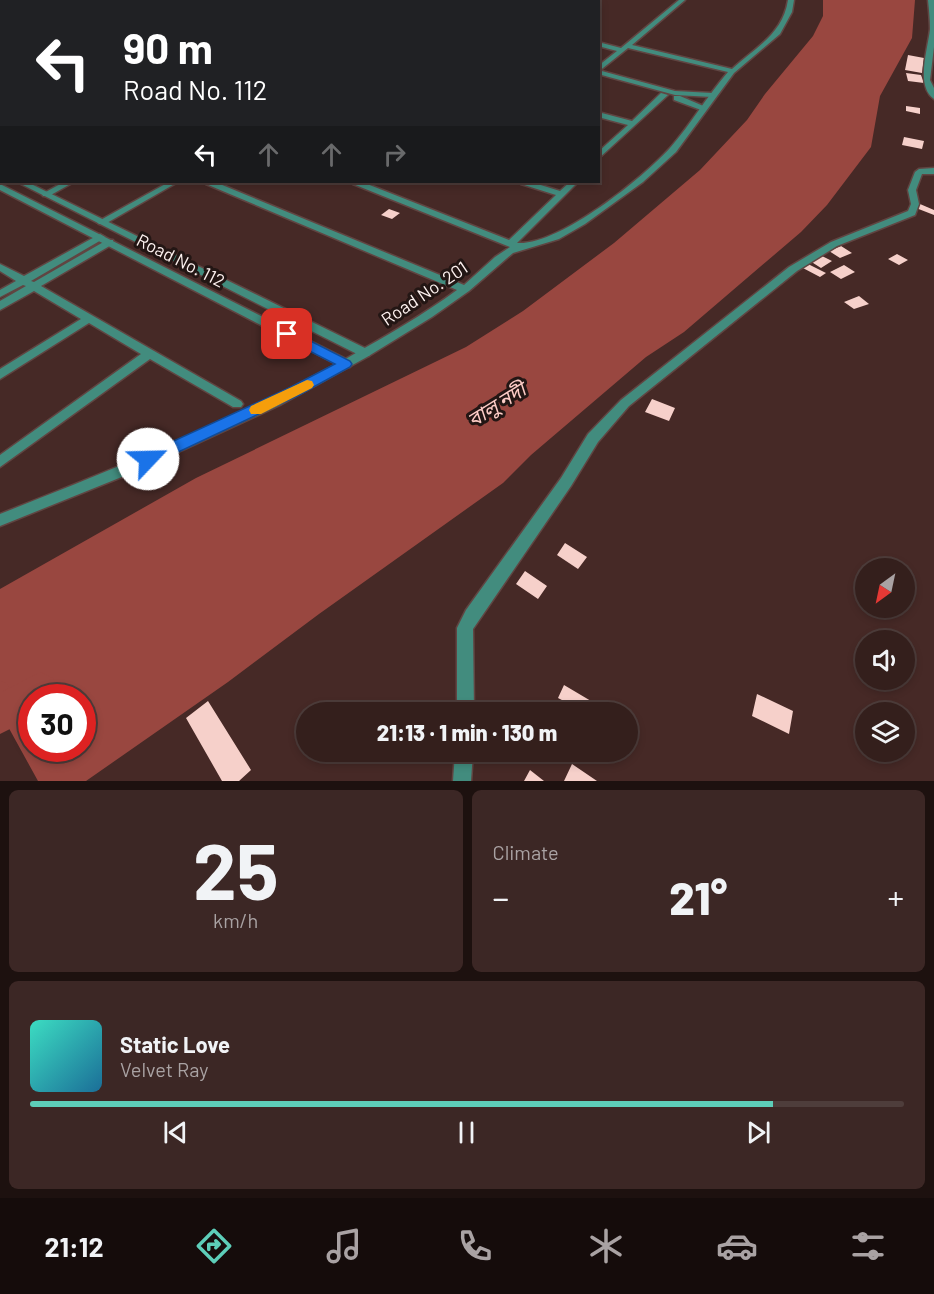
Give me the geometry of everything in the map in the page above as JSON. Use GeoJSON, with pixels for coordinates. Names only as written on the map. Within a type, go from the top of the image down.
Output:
{"type":"FeatureCollection","features":[{"type":"Feature","properties":{"kind":"street"},"geometry":{"type":"LineString","coordinates":[[600,69],[682,0]]}},
{"type":"Feature","properties":{"kind":"street","name":"Road No. 201"},"geometry":{"type":"LineString","coordinates":[[0,520],[108,477],[227,424],[346,364],[465,289],[514,245],[557,236],[631,186],[664,159],[733,71],[782,28],[791,10],[791,0]]}},
{"type":"Feature","properties":{"kind":"street"},"geometry":{"type":"LineString","coordinates":[[931,0],[933,27],[927,80],[934,98]]}},
{"type":"Feature","properties":{"kind":"street"},"geometry":{"type":"LineString","coordinates":[[600,44],[733,71]]}},
{"type":"Feature","properties":{"kind":"street"},"geometry":{"type":"LineString","coordinates":[[600,72],[675,93],[712,95]]}},
{"type":"Feature","properties":{"kind":"street"},"geometry":{"type":"LineString","coordinates":[[600,79],[704,108]]}},
{"type":"Feature","properties":{"kind":"street"},"geometry":{"type":"LineString","coordinates":[[600,155],[664,95]]}},
{"type":"Feature","properties":{"kind":"street"},"geometry":{"type":"LineString","coordinates":[[600,115],[633,124]]}},
{"type":"Feature","properties":{"kind":"street"},"geometry":{"type":"LineString","coordinates":[[465,702],[465,628],[566,482],[593,438],[625,403],[793,269],[834,244],[912,213],[915,204],[912,190],[920,172],[934,171]]}},
{"type":"Feature","properties":{"kind":"street","name":"Road No. 112"},"geometry":{"type":"LineString","coordinates":[[23,183],[365,353]]}},
{"type":"Feature","properties":{"kind":"street"},"geometry":{"type":"LineString","coordinates":[[46,194],[68,183]]}},
{"type":"Feature","properties":{"kind":"street"},"geometry":{"type":"LineString","coordinates":[[87,231],[172,183]]}},
{"type":"Feature","properties":{"kind":"street"},"geometry":{"type":"LineString","coordinates":[[211,183],[465,289]]}},
{"type":"Feature","properties":{"kind":"street"},"geometry":{"type":"LineString","coordinates":[[359,183],[514,245],[573,183]]}},
{"type":"Feature","properties":{"kind":"street"},"geometry":{"type":"LineString","coordinates":[[527,183],[562,194]]}},
{"type":"Feature","properties":{"kind":"street","name":"Road No. 112"},"geometry":{"type":"LineString","coordinates":[[0,187],[346,364]]}},
{"type":"Feature","properties":{"kind":"street"},"geometry":{"type":"LineString","coordinates":[[0,306],[28,284],[100,237]]}},
{"type":"Feature","properties":{"kind":"street"},"geometry":{"type":"LineString","coordinates":[[0,294],[28,284],[110,242]]}},
{"type":"Feature","properties":{"kind":"street"},"geometry":{"type":"LineString","coordinates":[[0,267],[148,355],[237,404]]}},
{"type":"Feature","properties":{"kind":"street"},"geometry":{"type":"LineString","coordinates":[[0,375],[88,319]]}},
{"type":"Feature","properties":{"kind":"street"},"geometry":{"type":"LineString","coordinates":[[0,462],[148,355]]}},
{"type":"Feature","properties":{"kind":"street"},"geometry":{"type":"LineString","coordinates":[[462,781],[463,762]]}},
{"type":"Feature","properties":{"kind":"water"},"geometry":{"type":"Polygon","coordinates":[[[823,0],[915,0],[912,38],[880,96],[871,147],[827,205],[801,232],[684,332],[646,357],[531,455],[503,483],[228,682],[86,781],[51,781],[40,762],[96,762],[96,684],[18,684],[18,724],[0,691],[0,589],[196,478],[466,347],[523,311],[614,243],[700,170],[747,120],[765,94],[813,36],[823,16],[823,0]]]}},
{"type":"Feature","properties":{"kind":"building"},"geometry":{"type":"Polygon","coordinates":[[[908,55],[924,58],[922,73],[905,70],[908,55]]]}},
{"type":"Feature","properties":{"kind":"building"},"geometry":{"type":"Polygon","coordinates":[[[906,73],[921,75],[924,83],[908,81],[906,73]]]}},
{"type":"Feature","properties":{"kind":"building"},"geometry":{"type":"Polygon","coordinates":[[[906,106],[920,108],[920,114],[906,111],[906,106]]]}},
{"type":"Feature","properties":{"kind":"building"},"geometry":{"type":"Polygon","coordinates":[[[904,137],[924,141],[922,149],[902,145],[904,137]]]}},
{"type":"Feature","properties":{"kind":"building"},"geometry":{"type":"Polygon","coordinates":[[[920,204],[934,210],[934,215],[916,208],[920,204]]]}},
{"type":"Feature","properties":{"kind":"building"},"geometry":{"type":"Polygon","coordinates":[[[389,209],[400,213],[392,219],[381,215],[389,209]]]}},
{"type":"Feature","properties":{"kind":"building"},"geometry":{"type":"Polygon","coordinates":[[[841,246],[852,253],[840,258],[829,251],[841,246]]]}},
{"type":"Feature","properties":{"kind":"building"},"geometry":{"type":"Polygon","coordinates":[[[897,254],[908,260],[899,265],[888,259],[897,254]]]}},
{"type":"Feature","properties":{"kind":"building"},"geometry":{"type":"Polygon","coordinates":[[[820,255],[832,261],[821,268],[810,261],[820,255]]]}},
{"type":"Feature","properties":{"kind":"building"},"geometry":{"type":"Polygon","coordinates":[[[806,263],[826,273],[820,277],[801,267],[806,263]]]}},
{"type":"Feature","properties":{"kind":"building"},"geometry":{"type":"Polygon","coordinates":[[[844,265],[855,272],[841,279],[830,272],[844,265]]]}},
{"type":"Feature","properties":{"kind":"building"},"geometry":{"type":"Polygon","coordinates":[[[859,296],[869,304],[854,309],[844,302],[859,296]]]}},
{"type":"Feature","properties":{"kind":"building"},"geometry":{"type":"Polygon","coordinates":[[[652,399],[675,408],[669,421],[645,412],[652,399]]]}},
{"type":"Feature","properties":{"kind":"building"},"geometry":{"type":"Polygon","coordinates":[[[565,543],[587,557],[578,569],[557,555],[565,543]]]}},
{"type":"Feature","properties":{"kind":"building"},"geometry":{"type":"Polygon","coordinates":[[[525,571],[547,586],[538,599],[516,584],[525,571]]]}},
{"type":"Feature","properties":{"kind":"building"},"geometry":{"type":"Polygon","coordinates":[[[564,685],[591,701],[566,702],[558,698],[564,685]]]}},
{"type":"Feature","properties":{"kind":"building"},"geometry":{"type":"Polygon","coordinates":[[[757,694],[793,711],[789,734],[752,716],[757,694]]]}},
{"type":"Feature","properties":{"kind":"building"},"geometry":{"type":"Polygon","coordinates":[[[208,701],[251,770],[239,781],[222,781],[186,718],[208,701]]]}},
{"type":"Feature","properties":{"kind":"building"},"geometry":{"type":"Polygon","coordinates":[[[572,764],[597,781],[564,781],[572,764]]]}},
{"type":"Feature","properties":{"kind":"building"},"geometry":{"type":"Polygon","coordinates":[[[530,770],[544,781],[524,781],[530,770]]]}},
{"type":"Feature","properties":{"kind":"waterway"},"geometry":{"type":"LineString","coordinates":[[0,691],[18,722]]}},
{"type":"Feature","properties":{"kind":"waterway","name":"বালু নদী"},"geometry":{"type":"LineString","coordinates":[[0,715],[18,704]]}},
{"type":"Feature","properties":{"kind":"waterway"},"geometry":{"type":"LineString","coordinates":[[40,762],[51,781]]}},
{"type":"Feature","properties":{"kind":"slow traffic"},"geometry":{"type":"LineString","coordinates":[[256,410],[307,385]]}},
{"type":"Feature","properties":{"kind":"route"},"geometry":{"type":"LineString","coordinates":[[148,459],[294,392],[346,364],[287,334]]}}]}
